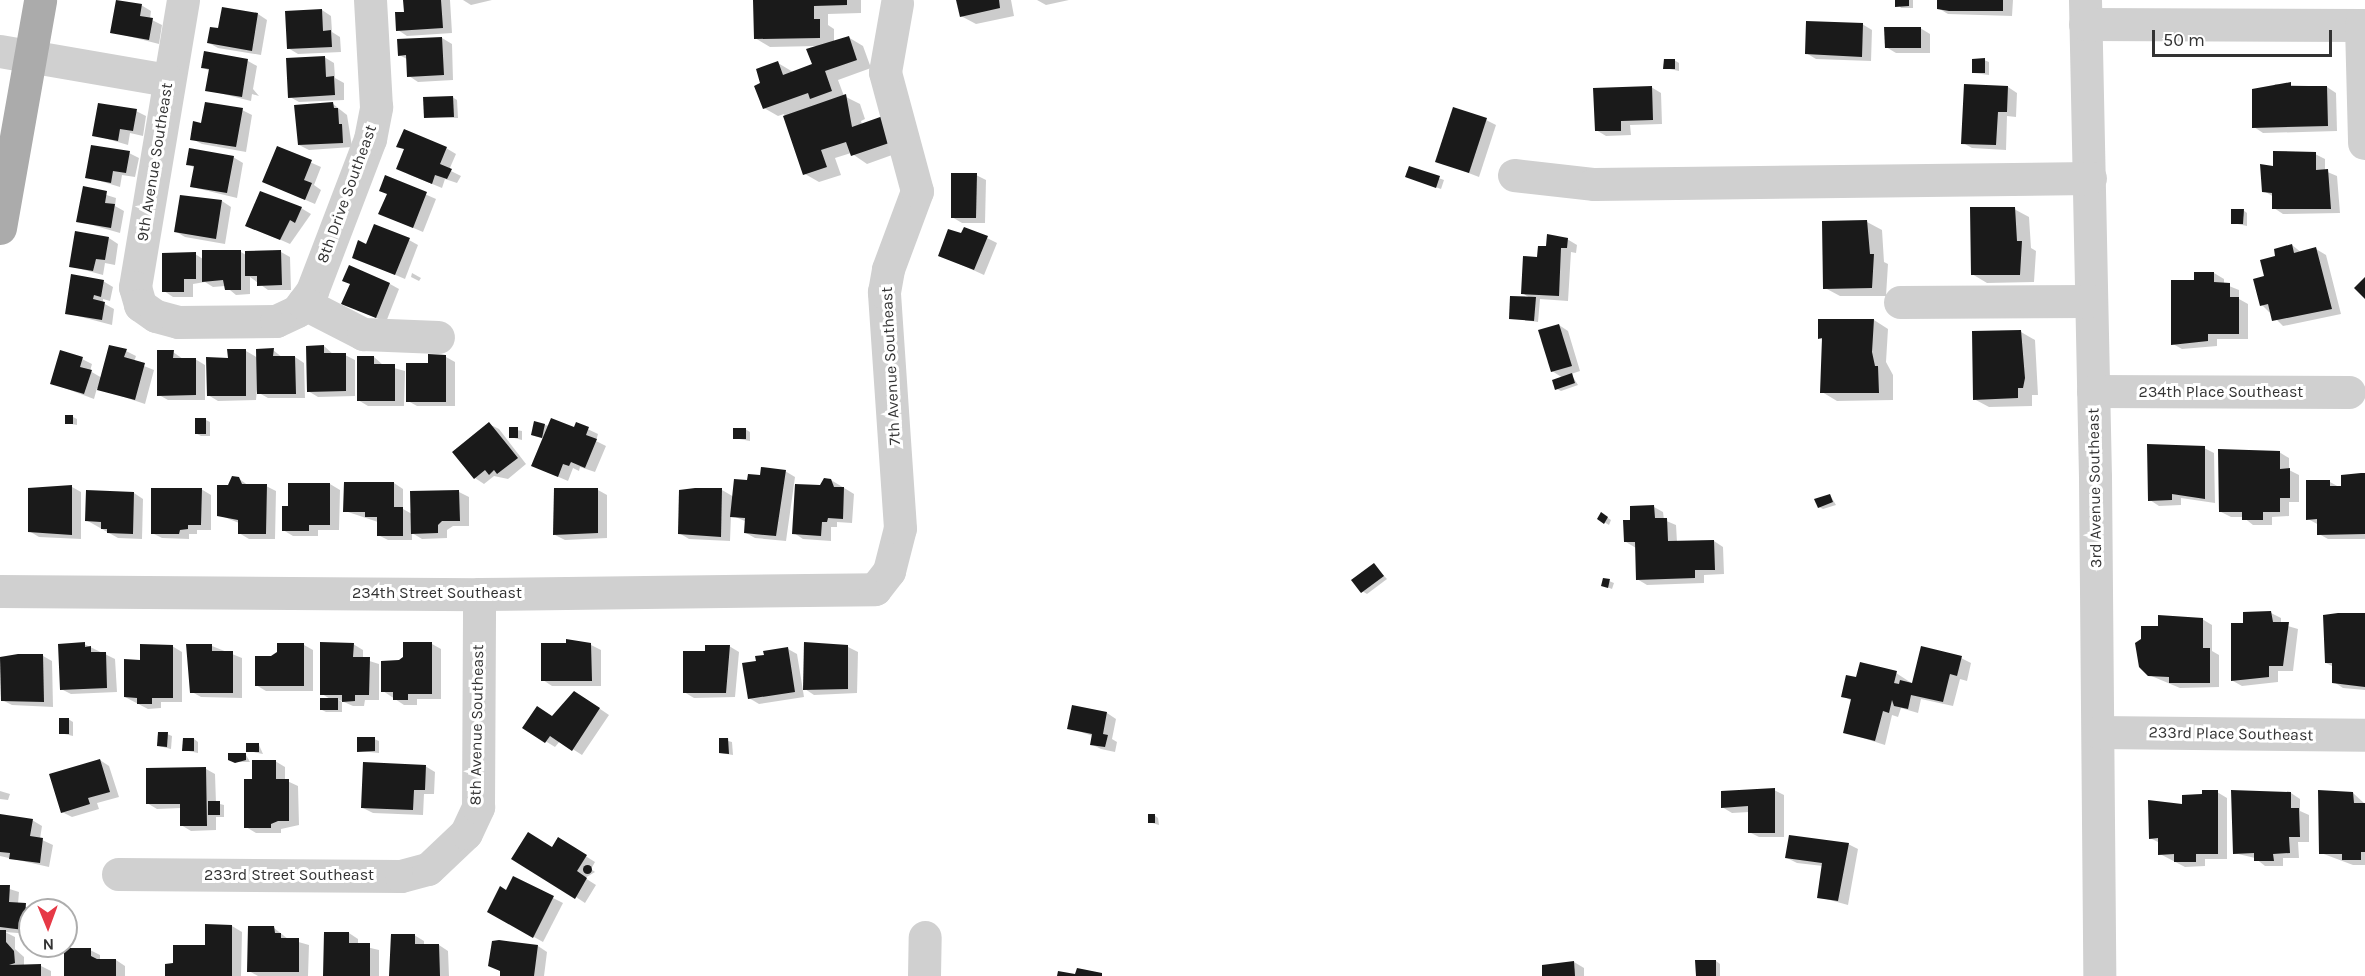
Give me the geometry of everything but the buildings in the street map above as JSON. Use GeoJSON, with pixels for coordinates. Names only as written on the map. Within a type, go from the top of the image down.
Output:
{"type":"FeatureCollection","features":[{"type":"Feature","properties":{"kind":"main road"},"geometry":{"type":"LineString","coordinates":[[0,228],[15,53],[40,0]]}},
{"type":"Feature","properties":{"kind":"street","name":"9th Avenue Southeast"},"geometry":{"type":"LineString","coordinates":[[183,0],[135,287],[140,305],[156,316],[178,322],[276,321],[300,307]]}},
{"type":"Feature","properties":{"kind":"street","name":"8th Drive Southeast"},"geometry":{"type":"LineString","coordinates":[[300,307],[312,291],[370,139],[376,107],[370,0]]}},
{"type":"Feature","properties":{"kind":"street","name":"7th Avenue Southeast"},"geometry":{"type":"LineString","coordinates":[[875,590],[889,571],[900,528],[884,292],[888,269],[917,191],[887,89],[887,48],[897,3]]}},
{"type":"Feature","properties":{"kind":"street"},"geometry":{"type":"LineString","coordinates":[[2085,12],[2363,25],[2364,143]]}},
{"type":"Feature","properties":{"kind":"street","name":"3rd Avenue Southeast"},"geometry":{"type":"LineString","coordinates":[[2085,12],[2090,178],[2098,732],[2098,976]]}},
{"type":"Feature","properties":{"kind":"street"},"geometry":{"type":"LineString","coordinates":[[15,53],[168,80]]}},
{"type":"Feature","properties":{"kind":"street"},"geometry":{"type":"LineString","coordinates":[[1514,175],[1594,184],[2090,178]]}},
{"type":"Feature","properties":{"kind":"street"},"geometry":{"type":"LineString","coordinates":[[1900,302],[2091,301]]}},
{"type":"Feature","properties":{"kind":"street"},"geometry":{"type":"LineString","coordinates":[[300,307],[363,334],[438,338]]}},
{"type":"Feature","properties":{"kind":"street","name":"234th Place Southeast"},"geometry":{"type":"LineString","coordinates":[[2093,391],[2349,392]]}},
{"type":"Feature","properties":{"kind":"street","name":"234th Street Southeast"},"geometry":{"type":"LineString","coordinates":[[0,591],[479,594],[875,590]]}},
{"type":"Feature","properties":{"kind":"street","name":"8th Avenue Southeast"},"geometry":{"type":"LineString","coordinates":[[453,849],[478,807],[479,594]]}},
{"type":"Feature","properties":{"kind":"street","name":"233rd Place Southeast"},"geometry":{"type":"LineString","coordinates":[[2098,732],[2365,735]]}},
{"type":"Feature","properties":{"kind":"street","name":"233rd Street Southeast"},"geometry":{"type":"LineString","coordinates":[[118,874],[401,876],[428,869],[453,849]]}},
{"type":"Feature","properties":{"kind":"street"},"geometry":{"type":"LineString","coordinates":[[924,976],[925,937]]}}]}
